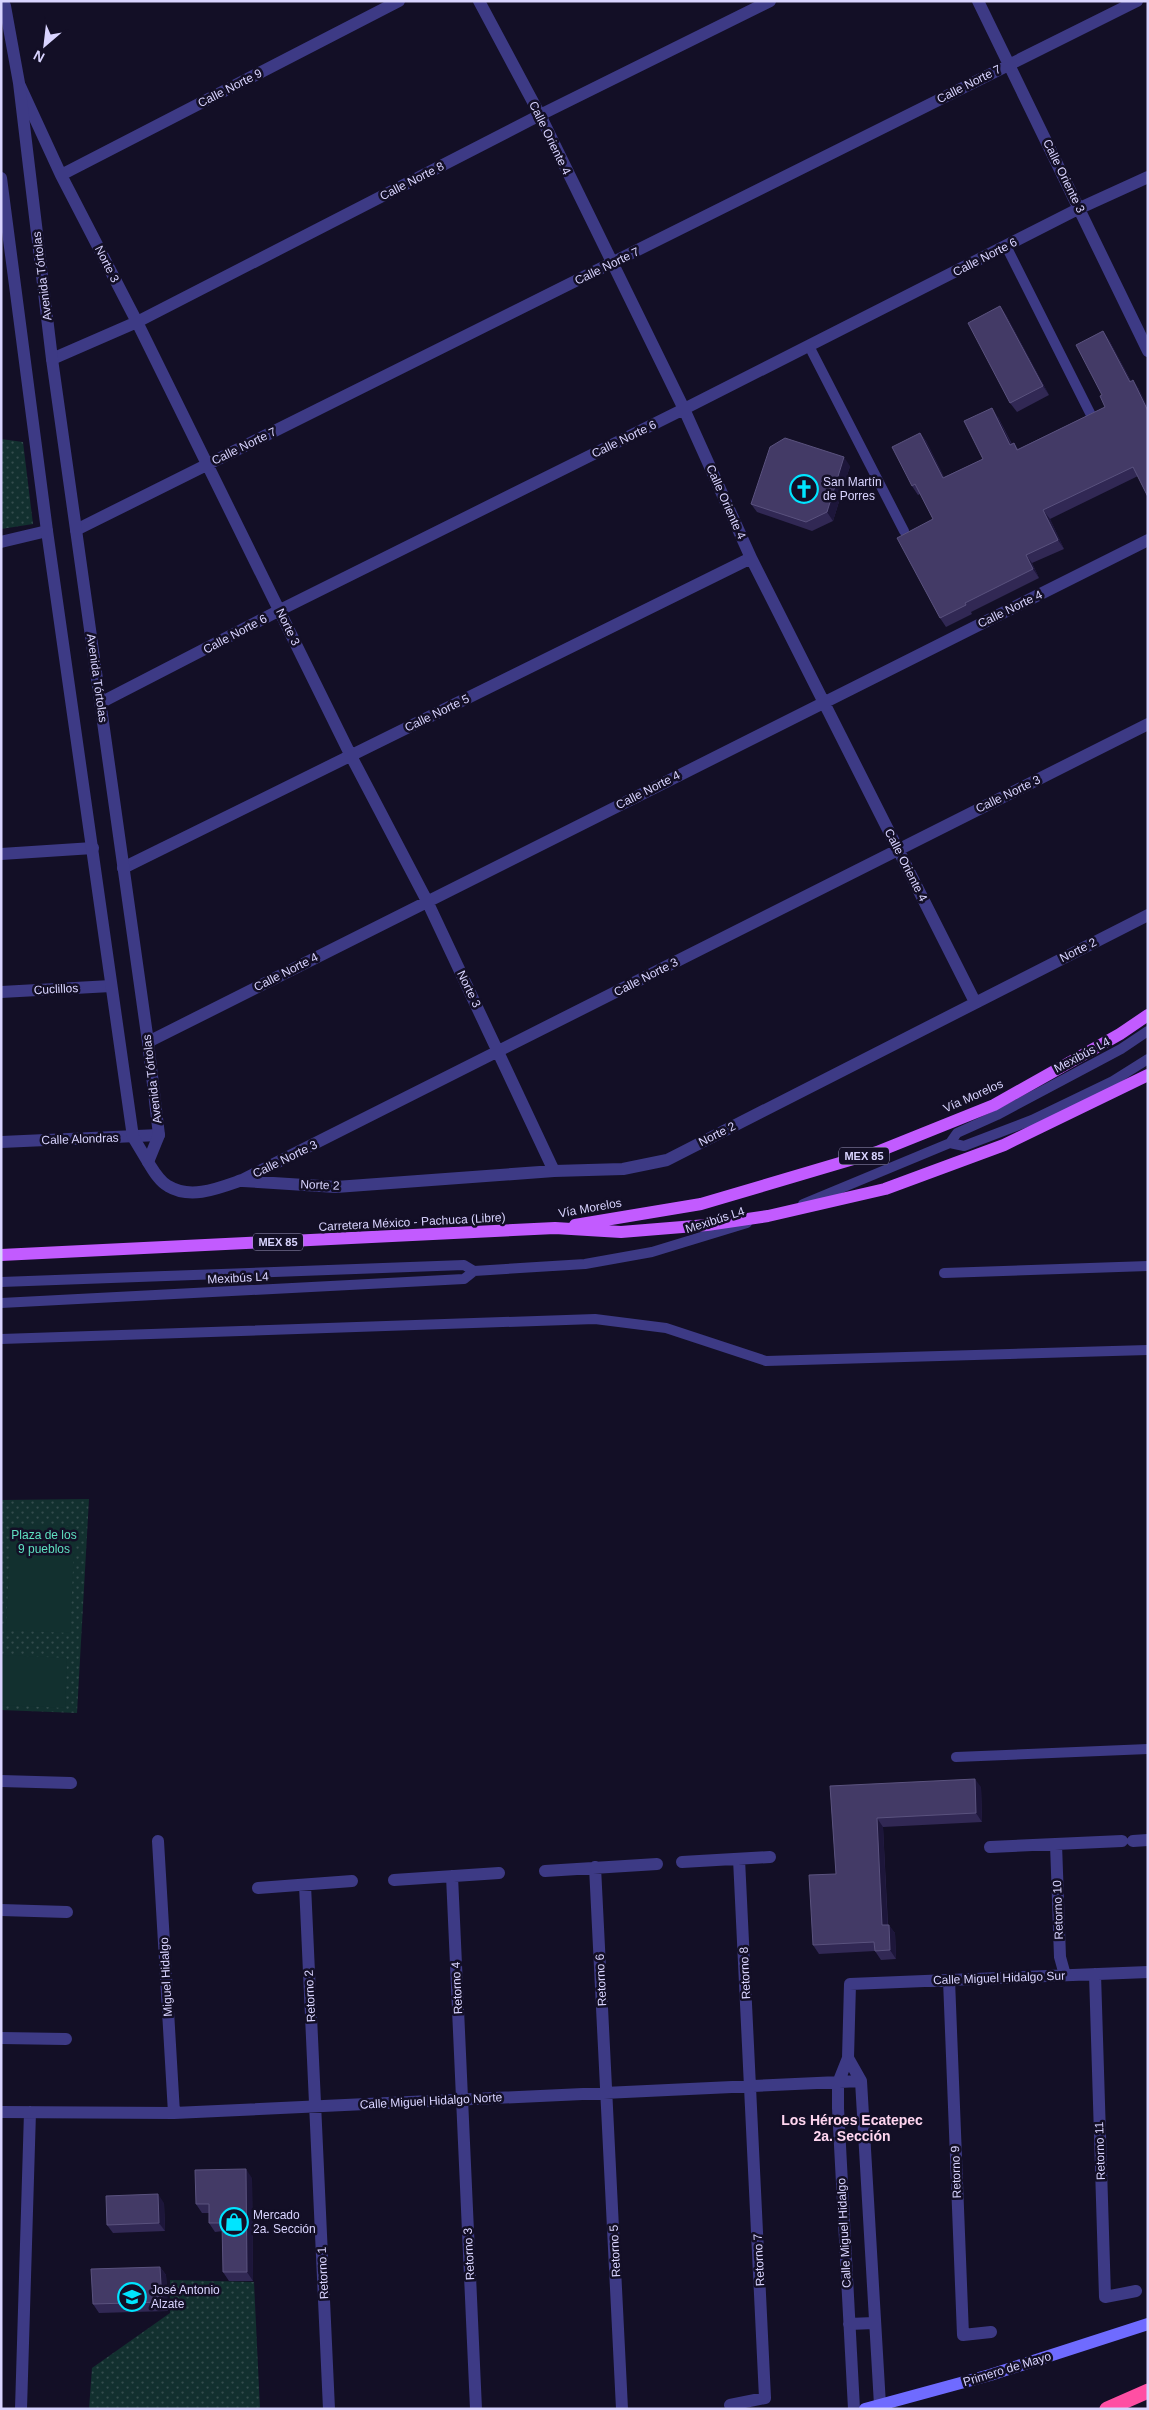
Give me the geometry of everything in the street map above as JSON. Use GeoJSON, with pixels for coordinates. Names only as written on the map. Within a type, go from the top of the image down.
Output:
{"type":"FeatureCollection","features":[{"type":"Feature","properties":{"kind":"highway"},"geometry":{"type":"LineString","coordinates":[[1107,2409],[1148,2391]]}},
{"type":"Feature","properties":{"kind":"main road","name":"Vía Morelos"},"geometry":{"type":"LineString","coordinates":[[555,1228],[701,1204],[876,1152],[994,1104],[1120,1034],[1148,1016]]}},
{"type":"Feature","properties":{"kind":"main road","name":"Vía Morelos"},"geometry":{"type":"LineString","coordinates":[[555,1228],[621,1232],[707,1225],[768,1216],[884,1189],[1004,1145],[1148,1075]]}},
{"type":"Feature","properties":{"kind":"main road","name":"Carretera México - Pachuca (Libre)"},"geometry":{"type":"LineString","coordinates":[[1,1255],[555,1228]]}},
{"type":"Feature","properties":{"kind":"main road","name":"Primero de Mayo"},"geometry":{"type":"LineString","coordinates":[[865,2409],[990,2375],[1148,2324]]}},
{"type":"Feature","properties":{"kind":"street","name":"Calle Norte 9"},"geometry":{"type":"LineString","coordinates":[[61,175],[399,1]]}},
{"type":"Feature","properties":{"kind":"street","name":"Calle Oriente 4"},"geometry":{"type":"LineString","coordinates":[[479,1],[540,115],[684,409],[751,558],[975,1002]]}},
{"type":"Feature","properties":{"kind":"street","name":"Calle Norte 8"},"geometry":{"type":"LineString","coordinates":[[52,359],[137,322],[540,115],[770,1]]}},
{"type":"Feature","properties":{"kind":"street","name":"Calle Oriente 3"},"geometry":{"type":"LineString","coordinates":[[978,1],[1148,351]]}},
{"type":"Feature","properties":{"kind":"street","name":"Calle Norte 7"},"geometry":{"type":"LineString","coordinates":[[76,530],[1137,1]]}},
{"type":"Feature","properties":{"kind":"street","name":"Avenida Tórtolas"},"geometry":{"type":"LineString","coordinates":[[3,5],[19,83],[52,359],[148,1042],[159,1135],[148,1162]]}},
{"type":"Feature","properties":{"kind":"street","name":"Norte 3"},"geometry":{"type":"LineString","coordinates":[[19,83],[61,175],[208,464],[351,756],[428,901],[554,1172]]}},
{"type":"Feature","properties":{"kind":"street"},"geometry":{"type":"LineString","coordinates":[[1,178],[47,531],[133,1137],[148,1162]]}},
{"type":"Feature","properties":{"kind":"street","name":"Calle Norte 6"},"geometry":{"type":"LineString","coordinates":[[100,703],[280,610],[684,409],[1080,208],[1148,178]]}},
{"type":"Feature","properties":{"kind":"street"},"geometry":{"type":"LineString","coordinates":[[1,542],[47,531]]}},
{"type":"Feature","properties":{"kind":"street","name":"Calle Norte 4"},"geometry":{"type":"LineString","coordinates":[[148,1042],[823,701],[1148,540]]}},
{"type":"Feature","properties":{"kind":"street","name":"Calle Norte 5"},"geometry":{"type":"LineString","coordinates":[[123,868],[751,558]]}},
{"type":"Feature","properties":{"kind":"street","name":"Calle Norte 3"},"geometry":{"type":"LineString","coordinates":[[148,1162],[168,1186],[192,1193],[218,1188],[242,1180],[499,1052],[898,848],[1148,724]]}},
{"type":"Feature","properties":{"kind":"street"},"geometry":{"type":"LineString","coordinates":[[1,854],[93,848]]}},
{"type":"Feature","properties":{"kind":"street","name":"Norte 2"},"geometry":{"type":"LineString","coordinates":[[242,1180],[336,1187],[623,1169],[667,1160],[1148,915]]}},
{"type":"Feature","properties":{"kind":"street","name":"Cuclillos"},"geometry":{"type":"LineString","coordinates":[[1,992],[111,986]]}},
{"type":"Feature","properties":{"kind":"street","name":"Calle Alondras"},"geometry":{"type":"LineString","coordinates":[[1,1142],[159,1135]]}},
{"type":"Feature","properties":{"kind":"street"},"geometry":{"type":"LineString","coordinates":[[1,1781],[71,1783]]}},
{"type":"Feature","properties":{"kind":"street","name":"Miguel Hidalgo"},"geometry":{"type":"LineString","coordinates":[[158,1840],[174,2113]]}},
{"type":"Feature","properties":{"kind":"street"},"geometry":{"type":"LineString","coordinates":[[990,1847],[1148,1840]]}},
{"type":"Feature","properties":{"kind":"street","name":"Retorno 10"},"geometry":{"type":"LineString","coordinates":[[1056,1844],[1060,1957],[1065,1975]]}},
{"type":"Feature","properties":{"kind":"street"},"geometry":{"type":"LineString","coordinates":[[682,1862],[770,1857]]}},
{"type":"Feature","properties":{"kind":"street","name":"Retorno 8"},"geometry":{"type":"LineString","coordinates":[[739,1859],[751,2087]]}},
{"type":"Feature","properties":{"kind":"street"},"geometry":{"type":"LineString","coordinates":[[545,1870],[657,1864]]}},
{"type":"Feature","properties":{"kind":"street","name":"Retorno 6"},"geometry":{"type":"LineString","coordinates":[[595,1868],[608,2093]]}},
{"type":"Feature","properties":{"kind":"street"},"geometry":{"type":"LineString","coordinates":[[394,1880],[499,1873]]}},
{"type":"Feature","properties":{"kind":"street","name":"Retorno 4"},"geometry":{"type":"LineString","coordinates":[[452,1876],[462,2100]]}},
{"type":"Feature","properties":{"kind":"street"},"geometry":{"type":"LineString","coordinates":[[258,1888],[352,1881]]}},
{"type":"Feature","properties":{"kind":"street","name":"Retorno 2"},"geometry":{"type":"LineString","coordinates":[[305,1885],[315,2107]]}},
{"type":"Feature","properties":{"kind":"street"},"geometry":{"type":"LineString","coordinates":[[1,1910],[67,1912]]}},
{"type":"Feature","properties":{"kind":"street","name":"Calle Miguel Hidalgo Sur"},"geometry":{"type":"LineString","coordinates":[[850,1984],[1148,1972]]}},
{"type":"Feature","properties":{"kind":"street","name":"Retorno 11"},"geometry":{"type":"LineString","coordinates":[[1095,1974],[1105,2297],[1136,2291]]}},
{"type":"Feature","properties":{"kind":"street","name":"Retorno 9"},"geometry":{"type":"LineString","coordinates":[[949,1980],[963,2335],[991,2332]]}},
{"type":"Feature","properties":{"kind":"street","name":"Calle Miguel Hidalgo"},"geometry":{"type":"LineString","coordinates":[[850,1984],[848,2058],[838,2083],[838,2108],[854,2409]]}},
{"type":"Feature","properties":{"kind":"street"},"geometry":{"type":"LineString","coordinates":[[1,2038],[66,2040]]}},
{"type":"Feature","properties":{"kind":"street","name":"Calle Miguel Hidalgo"},"geometry":{"type":"LineString","coordinates":[[848,2058],[861,2081],[880,2404]]}},
{"type":"Feature","properties":{"kind":"street","name":"Calle Miguel Hidalgo Norte"},"geometry":{"type":"LineString","coordinates":[[1,2112],[174,2113],[861,2081]]}},
{"type":"Feature","properties":{"kind":"street","name":"Retorno 7"},"geometry":{"type":"LineString","coordinates":[[730,2404],[765,2398],[751,2087]]}},
{"type":"Feature","properties":{"kind":"street","name":"Retorno 5"},"geometry":{"type":"LineString","coordinates":[[608,2093],[622,2409]]}},
{"type":"Feature","properties":{"kind":"street","name":"Retorno 3"},"geometry":{"type":"LineString","coordinates":[[462,2100],[476,2409]]}},
{"type":"Feature","properties":{"kind":"street","name":"Retorno 1"},"geometry":{"type":"LineString","coordinates":[[315,2107],[329,2409]]}},
{"type":"Feature","properties":{"kind":"street"},"geometry":{"type":"LineString","coordinates":[[21,2409],[30,2112]]}},
{"type":"Feature","properties":{"kind":"street"},"geometry":{"type":"LineString","coordinates":[[849,2324],[874,2323]]}},
{"type":"Feature","properties":{"kind":"lane"},"geometry":{"type":"LineString","coordinates":[[1006,246],[1091,415]]}},
{"type":"Feature","properties":{"kind":"lane"},"geometry":{"type":"LineString","coordinates":[[809,346],[904,531]]}},
{"type":"Feature","properties":{"kind":"lane","name":"Mexibús L4"},"geometry":{"type":"LineString","coordinates":[[1,1303],[464,1279],[474,1272],[585,1264],[652,1252],[804,1204],[950,1143],[957,1133],[997,1115],[1121,1049],[1148,1031]]}},
{"type":"Feature","properties":{"kind":"lane","name":"Mexibús L4"},"geometry":{"type":"LineString","coordinates":[[950,1143],[964,1146],[1032,1120],[1113,1080],[1148,1060]]}},
{"type":"Feature","properties":{"kind":"lane","name":"Mexibús L4"},"geometry":{"type":"LineString","coordinates":[[1,1282],[464,1265],[474,1272]]}},
{"type":"Feature","properties":{"kind":"lane"},"geometry":{"type":"LineString","coordinates":[[944,1273],[1148,1266]]}},
{"type":"Feature","properties":{"kind":"lane"},"geometry":{"type":"LineString","coordinates":[[1,1339],[595,1319],[666,1328],[766,1361],[1148,1350]]}},
{"type":"Feature","properties":{"kind":"lane"},"geometry":{"type":"LineString","coordinates":[[956,1757],[1148,1749]]}},
{"type":"Feature","properties":{"kind":"green space"},"geometry":{"type":"Polygon","coordinates":[[[1,439],[23,442],[33,524],[1,529],[1,439]]]}},
{"type":"Feature","properties":{"kind":"green space","name":"Plaza de los 9 pueblos"},"geometry":{"type":"Polygon","coordinates":[[[89,1499],[77,1713],[1,1710],[1,1500],[89,1499]]]}},
{"type":"Feature","properties":{"kind":"green space"},"geometry":{"type":"Polygon","coordinates":[[[11,1524],[75,1527],[70,1633],[6,1630],[11,1524]]]}},
{"type":"Feature","properties":{"kind":"green space"},"geometry":{"type":"Polygon","coordinates":[[[1,1655],[67,1658],[65,1708],[1,1705],[1,1655]]]}},
{"type":"Feature","properties":{"kind":"green space"},"geometry":{"type":"Polygon","coordinates":[[[170,2280],[254,2282],[260,2409],[89,2409],[92,2368],[170,2313],[170,2280]]]}},
{"type":"Feature","properties":{"kind":"building"},"geometry":{"type":"Polygon","coordinates":[[[1000,306],[1043,386],[1010,403],[968,323],[1000,306]]]}},
{"type":"Feature","properties":{"kind":"building"},"geometry":{"type":"Polygon","coordinates":[[[1103,331],[1130,382],[1133,380],[1148,411],[1148,497],[1133,467],[1043,510],[1058,540],[1026,555],[1033,569],[965,603],[966,605],[940,618],[897,538],[933,519],[915,484],[912,486],[892,447],[920,433],[943,478],[983,459],[964,421],[992,408],[1010,445],[1014,443],[1017,450],[1105,407],[1100,396],[1102,395],[1076,345],[1103,331]]]}},
{"type":"Feature","properties":{"kind":"building","name":"San Martín de Porres"},"geometry":{"type":"Polygon","coordinates":[[[785,438],[844,457],[827,512],[806,522],[751,504],[770,447],[785,438]]]}},
{"type":"Feature","properties":{"kind":"building"},"geometry":{"type":"Polygon","coordinates":[[[975,1779],[976,1813],[877,1818],[882,1925],[889,1925],[890,1950],[875,1951],[874,1942],[813,1945],[809,1875],[836,1874],[830,1786],[975,1779]]]}},
{"type":"Feature","properties":{"kind":"building","name":"Mercado 2a. Sección"},"geometry":{"type":"Polygon","coordinates":[[[246,2169],[247,2272],[223,2272],[222,2223],[209,2223],[209,2204],[196,2204],[195,2170],[246,2169]]]}},
{"type":"Feature","properties":{"kind":"building"},"geometry":{"type":"Polygon","coordinates":[[[158,2194],[159,2223],[107,2225],[106,2196],[158,2194]]]}},
{"type":"Feature","properties":{"kind":"building"},"geometry":{"type":"Polygon","coordinates":[[[160,2267],[162,2302],[93,2304],[91,2269],[160,2267]]]}},
{"type":"Feature","properties":{"kind":"place","name":"San Martín de Porres"},"geometry":{"type":"Point","coordinates":[804,489]}},
{"type":"Feature","properties":{"kind":"place","name":"Mercado 2a. Sección"},"geometry":{"type":"Point","coordinates":[234,2222]}},
{"type":"Feature","properties":{"kind":"place","name":"José Antonio Alzate"},"geometry":{"type":"Point","coordinates":[132,2297]}},
{"type":"Feature","properties":{"kind":"district","name":"Los Héroes Ecatepec 2a. Sección"},"geometry":{"type":"Point","coordinates":[852,2128]}}]}
